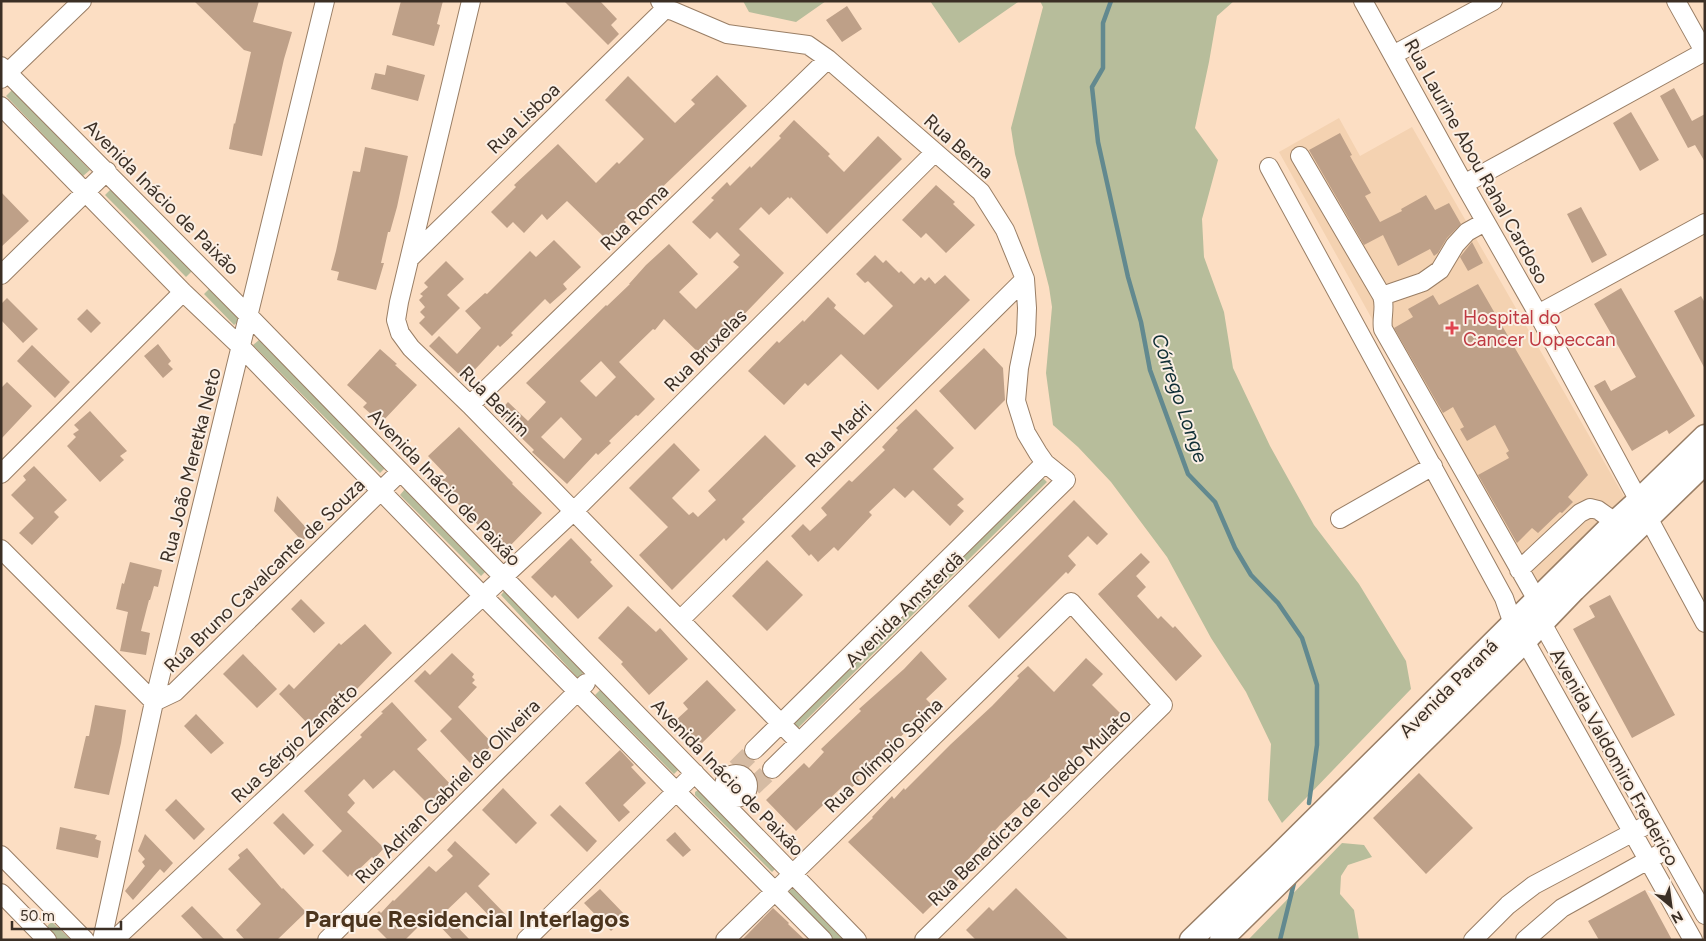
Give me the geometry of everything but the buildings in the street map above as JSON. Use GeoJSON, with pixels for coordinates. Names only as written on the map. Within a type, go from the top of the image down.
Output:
{"type":"FeatureCollection","features":[{"type":"Feature","properties":{"kind":"main road","name":"Avenida Paraná"},"geometry":{"type":"LineString","coordinates":[[1191,940],[1643,509],[1705,436]]}},
{"type":"Feature","properties":{"kind":"main road","name":"Avenida Paraná"},"geometry":{"type":"LineString","coordinates":[[1567,583],[1615,522],[1643,509],[1705,464]]}},
{"type":"Feature","properties":{"kind":"main road","name":"Avenida Paraná"},"geometry":{"type":"LineString","coordinates":[[1221,940],[1529,619]]}},
{"type":"Feature","properties":{"kind":"street"},"geometry":{"type":"LineString","coordinates":[[3,72],[82,1]]}},
{"type":"Feature","properties":{"kind":"street","name":"Rua João Meretka Neto"},"geometry":{"type":"LineString","coordinates":[[102,940],[154,702],[325,1]]}},
{"type":"Feature","properties":{"kind":"street","name":"Rua Berlim"},"geometry":{"type":"LineString","coordinates":[[470,1],[396,320],[400,333],[411,348],[470,405],[799,742]]}},
{"type":"Feature","properties":{"kind":"street","name":"Rua Laurine Abou Rahal Cardoso"},"geometry":{"type":"LineString","coordinates":[[1363,1],[1538,314],[1705,623]]}},
{"type":"Feature","properties":{"kind":"street"},"geometry":{"type":"LineString","coordinates":[[1393,55],[1493,1]]}},
{"type":"Feature","properties":{"kind":"street"},"geometry":{"type":"LineString","coordinates":[[1464,184],[1705,52],[1676,1]]}},
{"type":"Feature","properties":{"kind":"street","name":"Rua Lisboa"},"geometry":{"type":"LineString","coordinates":[[410,258],[663,5]]}},
{"type":"Feature","properties":{"kind":"street","name":"Rua Berna"},"geometry":{"type":"LineString","coordinates":[[663,5],[727,34],[808,45],[828,60],[981,192],[1005,230],[1025,279],[1026,334],[1018,368],[1016,401],[1026,433],[1045,463],[1066,480]]}},
{"type":"Feature","properties":{"kind":"street","name":"Rua Roma"},"geometry":{"type":"LineString","coordinates":[[470,405],[828,60]]}},
{"type":"Feature","properties":{"kind":"street","name":"Avenida Inácio de Paixão"},"geometry":{"type":"LineString","coordinates":[[3,72],[106,171],[248,315],[857,940]]}},
{"type":"Feature","properties":{"kind":"street"},"geometry":{"type":"LineString","coordinates":[[1,106],[183,292],[241,347],[483,596],[823,940]]}},
{"type":"Feature","properties":{"kind":"street","name":"Rua Bruxelas"},"geometry":{"type":"LineString","coordinates":[[504,578],[574,511],[935,152]]}},
{"type":"Feature","properties":{"kind":"street"},"geometry":{"type":"LineString","coordinates":[[1300,156],[1382,296],[1384,304],[1383,329],[1520,570],[1529,619]]}},
{"type":"Feature","properties":{"kind":"street"},"geometry":{"type":"LineString","coordinates":[[1269,167],[1504,598],[1529,619]]}},
{"type":"Feature","properties":{"kind":"street"},"geometry":{"type":"LineString","coordinates":[[1,275],[106,171]]}},
{"type":"Feature","properties":{"kind":"street"},"geometry":{"type":"LineString","coordinates":[[1382,296],[1423,282],[1440,270],[1467,232],[1485,222]]}},
{"type":"Feature","properties":{"kind":"street"},"geometry":{"type":"LineString","coordinates":[[1538,314],[1705,223]]}},
{"type":"Feature","properties":{"kind":"street","name":"Rua Madri"},"geometry":{"type":"LineString","coordinates":[[680,620],[1025,279]]}},
{"type":"Feature","properties":{"kind":"street"},"geometry":{"type":"LineString","coordinates":[[1,474],[183,292]]}},
{"type":"Feature","properties":{"kind":"street","name":"Avenida Amsterdã"},"geometry":{"type":"LineString","coordinates":[[754,750],[1045,463]]}},
{"type":"Feature","properties":{"kind":"street"},"geometry":{"type":"LineString","coordinates":[[1340,519],[1433,466]]}},
{"type":"Feature","properties":{"kind":"street","name":"Rua Bruno Cavalcante de Souza"},"geometry":{"type":"LineString","coordinates":[[154,702],[175,692],[400,472]]}},
{"type":"Feature","properties":{"kind":"street","name":"Avenida Amsterdã"},"geometry":{"type":"LineString","coordinates":[[772,769],[1066,480]]}},
{"type":"Feature","properties":{"kind":"street"},"geometry":{"type":"LineString","coordinates":[[1520,570],[1580,513],[1590,508],[1598,510],[1615,522]]}},
{"type":"Feature","properties":{"kind":"street"},"geometry":{"type":"LineString","coordinates":[[1,548],[154,702]]}},
{"type":"Feature","properties":{"kind":"street","name":"Rua Sérgio Zanatto"},"geometry":{"type":"LineString","coordinates":[[114,940],[504,578]]}},
{"type":"Feature","properties":{"kind":"street","name":"Rua Benedicta de Toledo Mulato"},"geometry":{"type":"LineString","coordinates":[[924,940],[1163,705],[1070,602]]}},
{"type":"Feature","properties":{"kind":"street","name":"Rua Olímpio Spina"},"geometry":{"type":"LineString","coordinates":[[725,940],[1070,602]]}},
{"type":"Feature","properties":{"kind":"street","name":"Avenida Valdomiro Frederico"},"geometry":{"type":"LineString","coordinates":[[1529,619],[1652,822],[1705,915]]}},
{"type":"Feature","properties":{"kind":"street","name":"Avenida Valdomiro Frederico"},"geometry":{"type":"LineString","coordinates":[[1529,619],[1634,832],[1693,940]]}},
{"type":"Feature","properties":{"kind":"street","name":"Rua Adrian Gabriel de Oliveira"},"geometry":{"type":"LineString","coordinates":[[327,940],[597,673]]}},
{"type":"Feature","properties":{"kind":"street"},"geometry":{"type":"LineString","coordinates":[[526,940],[695,773]]}},
{"type":"Feature","properties":{"kind":"street"},"geometry":{"type":"LineString","coordinates":[[712,792],[732,773],[723,785],[725,793],[736,799],[749,791],[730,810]]}},
{"type":"Feature","properties":{"kind":"street"},"geometry":{"type":"LineString","coordinates":[[1474,940],[1508,906],[1534,885],[1652,822]]}},
{"type":"Feature","properties":{"kind":"street"},"geometry":{"type":"LineString","coordinates":[[1525,940],[1562,908],[1668,850]]}},
{"type":"Feature","properties":{"kind":"street"},"geometry":{"type":"LineString","coordinates":[[1,855],[85,940]]}},
{"type":"Feature","properties":{"kind":"street"},"geometry":{"type":"LineString","coordinates":[[1,893],[47,940]]}},
{"type":"Feature","properties":{"kind":"shaded area","name":"Hospital do Cancer Uopeccan"},"geometry":{"type":"Polygon","coordinates":[[[1339,118],[1360,156],[1412,127],[1626,500],[1527,597],[1279,152],[1339,118]]]}},
{"type":"Feature","properties":{"kind":"green space"},"geometry":{"type":"Polygon","coordinates":[[[743,1],[826,1],[796,22],[749,12],[743,1]]]}},
{"type":"Feature","properties":{"kind":"green space"},"geometry":{"type":"Polygon","coordinates":[[[930,1],[1018,1],[1018,2],[959,43],[930,1]]]}},
{"type":"Feature","properties":{"kind":"green space"},"geometry":{"type":"Polygon","coordinates":[[[1040,1],[1234,1],[1217,16],[1195,128],[1218,160],[1202,219],[1204,257],[1224,312],[1233,368],[1270,446],[1314,525],[1359,584],[1406,661],[1411,689],[1282,823],[1268,800],[1271,744],[1246,692],[1211,638],[1167,557],[1111,482],[1078,447],[1053,425],[1046,373],[1052,307],[1049,287],[1015,154],[1011,128],[1043,7],[1040,1]]]}},
{"type":"Feature","properties":{"kind":"green space"},"geometry":{"type":"Polygon","coordinates":[[[12,90],[90,170],[83,176],[6,96],[12,90]]]}},
{"type":"Feature","properties":{"kind":"green space"},"geometry":{"type":"Polygon","coordinates":[[[111,189],[192,271],[186,277],[105,195],[111,189]]]}},
{"type":"Feature","properties":{"kind":"green space"},"geometry":{"type":"Polygon","coordinates":[[[209,289],[240,320],[234,325],[204,294],[209,289]]]}},
{"type":"Feature","properties":{"kind":"green space"},"geometry":{"type":"Polygon","coordinates":[[[259,340],[386,467],[380,473],[253,345],[259,340]]]}},
{"type":"Feature","properties":{"kind":"green space"},"geometry":{"type":"Polygon","coordinates":[[[1042,477],[1047,482],[798,728],[793,723],[1042,477]]]}},
{"type":"Feature","properties":{"kind":"green space"},"geometry":{"type":"Polygon","coordinates":[[[405,489],[486,571],[481,576],[400,495],[405,489]]]}},
{"type":"Feature","properties":{"kind":"green space"},"geometry":{"type":"Polygon","coordinates":[[[506,589],[585,671],[578,678],[501,595],[506,589]]]}},
{"type":"Feature","properties":{"kind":"green space"},"geometry":{"type":"Polygon","coordinates":[[[601,689],[680,768],[674,774],[595,695],[601,689]]]}},
{"type":"Feature","properties":{"kind":"green space"},"geometry":{"type":"Polygon","coordinates":[[[698,790],[777,867],[772,872],[695,795],[695,792],[698,790]]]}},
{"type":"Feature","properties":{"kind":"green space"},"geometry":{"type":"Polygon","coordinates":[[[1342,843],[1364,845],[1372,857],[1348,865],[1341,876],[1340,894],[1354,910],[1359,940],[1248,940],[1342,843]]]}},
{"type":"Feature","properties":{"kind":"green space"},"geometry":{"type":"Polygon","coordinates":[[[793,888],[844,940],[834,940],[788,892],[793,888]]]}},
{"type":"Feature","properties":{"kind":"green space"},"geometry":{"type":"Polygon","coordinates":[[[52,922],[71,940],[58,940],[47,930],[48,925],[52,922]]]}},
{"type":"Feature","properties":{"kind":"waterway","name":"Córrego Longe"},"geometry":{"type":"LineString","coordinates":[[1111,1],[1103,23],[1103,68],[1092,87],[1098,142],[1128,277],[1141,322],[1150,370],[1188,474],[1215,502],[1235,548],[1251,575],[1278,603],[1302,638],[1317,685],[1317,745],[1309,803]]}},
{"type":"Feature","properties":{"kind":"waterway","name":"Córrego Longe"},"geometry":{"type":"LineString","coordinates":[[1280,940],[1294,883]]}},
{"type":"Feature","properties":{"kind":"tunnel"},"geometry":{"type":"LineString","coordinates":[[736,768],[754,750]]}},
{"type":"Feature","properties":{"kind":"tunnel"},"geometry":{"type":"LineString","coordinates":[[753,787],[772,769]]}},
{"type":"Feature","properties":{"kind":"place","name":"Hospital do Cancer Uopeccan"},"geometry":{"type":"Point","coordinates":[1452,328]}},
{"type":"Feature","properties":{"kind":"district","name":"Parque Residencial Interlagos"},"geometry":{"type":"Point","coordinates":[467,919]}}]}
